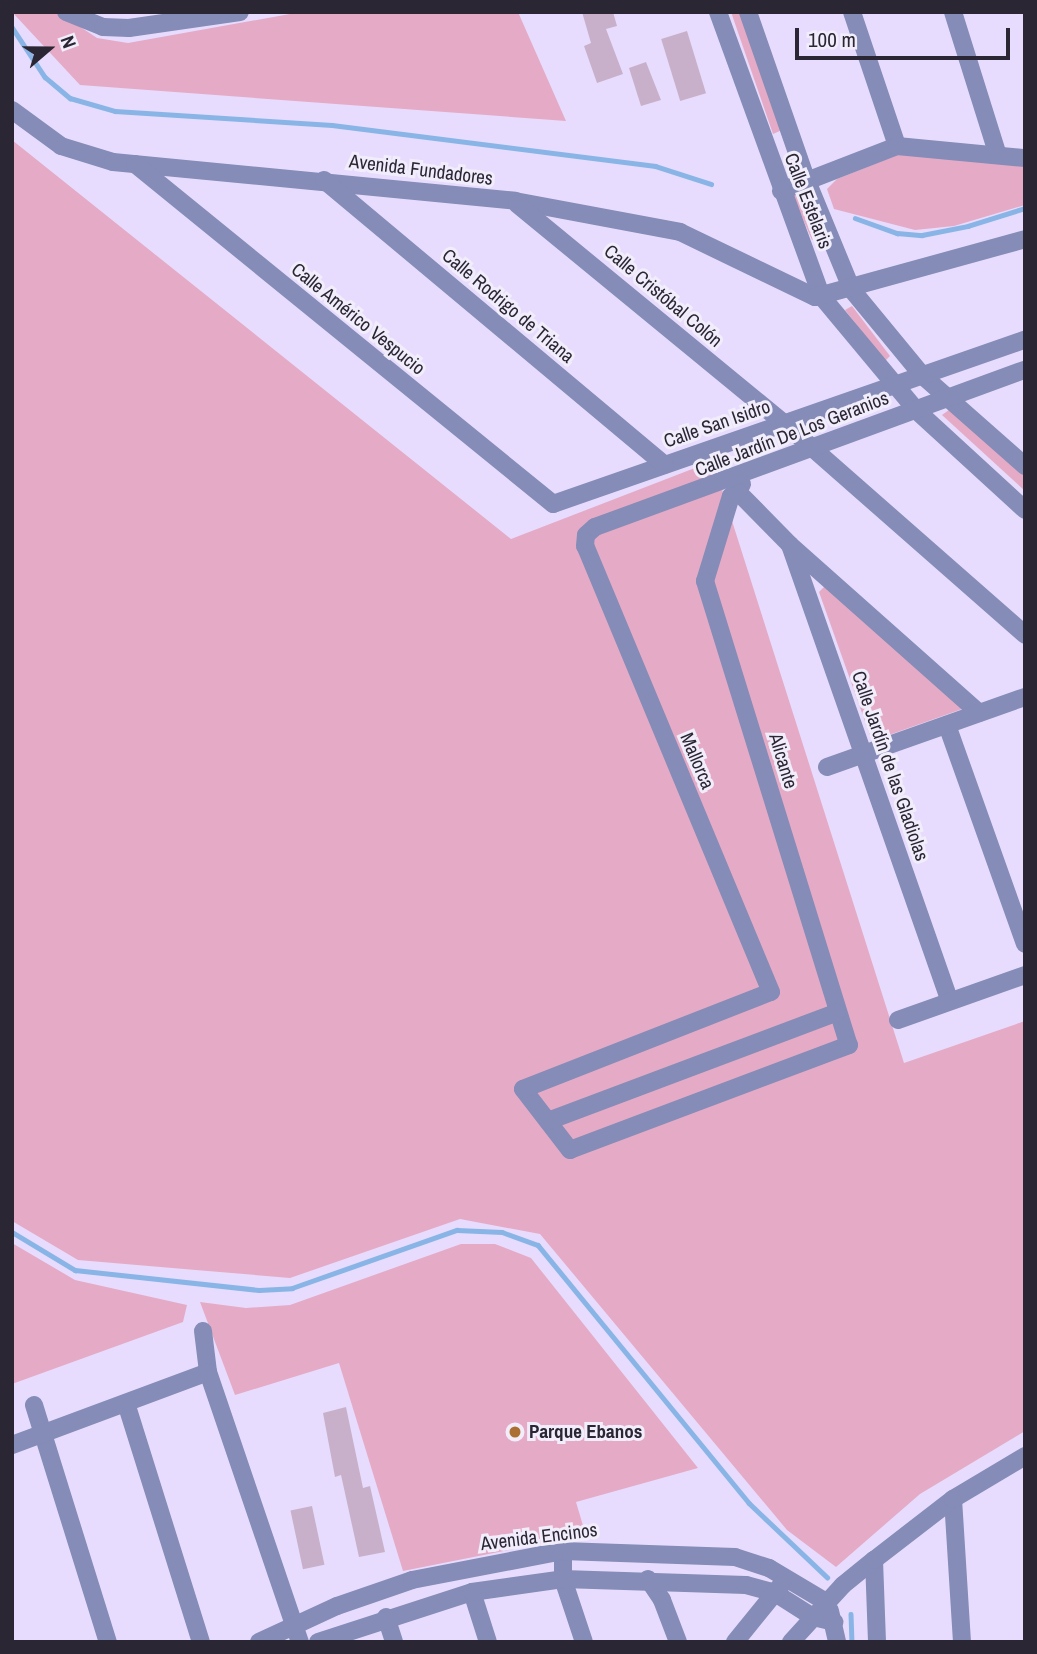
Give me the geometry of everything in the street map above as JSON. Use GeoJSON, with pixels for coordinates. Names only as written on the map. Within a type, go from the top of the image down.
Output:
{"type":"FeatureCollection","features":[{"type":"Feature","properties":{"kind":"street"},"geometry":{"type":"LineString","coordinates":[[66,12],[103,27],[126,20],[240,12]]}},
{"type":"Feature","properties":{"kind":"street","name":"Calle Estelaris"},"geometry":{"type":"LineString","coordinates":[[718,12],[781,191],[822,297],[916,410],[1025,510]]}},
{"type":"Feature","properties":{"kind":"street","name":"Calle Estelaris"},"geometry":{"type":"LineString","coordinates":[[748,12],[807,181],[852,290],[923,376],[1025,466]]}},
{"type":"Feature","properties":{"kind":"street"},"geometry":{"type":"LineString","coordinates":[[852,12],[897,146]]}},
{"type":"Feature","properties":{"kind":"street"},"geometry":{"type":"LineString","coordinates":[[953,12],[997,152]]}},
{"type":"Feature","properties":{"kind":"street","name":"Avenida Fundadores"},"geometry":{"type":"LineString","coordinates":[[12,110],[61,146],[87,156],[135,164],[324,180],[515,201],[686,234],[800,292],[822,297]]}},
{"type":"Feature","properties":{"kind":"street"},"geometry":{"type":"LineString","coordinates":[[781,191],[897,146],[997,152],[1025,158]]}},
{"type":"Feature","properties":{"kind":"street","name":"Calle Américo Vespucio"},"geometry":{"type":"LineString","coordinates":[[135,164],[554,504]]}},
{"type":"Feature","properties":{"kind":"street","name":"Calle Rodrigo de Triana"},"geometry":{"type":"LineString","coordinates":[[324,180],[665,465]]}},
{"type":"Feature","properties":{"kind":"street","name":"Calle Cristóbal Colón"},"geometry":{"type":"LineString","coordinates":[[515,201],[784,423],[1025,635]]}},
{"type":"Feature","properties":{"kind":"street"},"geometry":{"type":"LineString","coordinates":[[822,297],[1025,239]]}},
{"type":"Feature","properties":{"kind":"street","name":"Calle Jardín De Los Geranios"},"geometry":{"type":"LineString","coordinates":[[895,386],[1025,340]]}},
{"type":"Feature","properties":{"kind":"street","name":"Calle Jardín De Los Geranios"},"geometry":{"type":"LineString","coordinates":[[585,546],[586,535],[595,527],[746,475],[1025,370]]}},
{"type":"Feature","properties":{"kind":"street","name":"Calle San Isidro"},"geometry":{"type":"LineString","coordinates":[[554,504],[895,386]]}},
{"type":"Feature","properties":{"kind":"street","name":"Alicante"},"geometry":{"type":"LineString","coordinates":[[548,1121],[570,1150],[849,1045],[836,1013],[705,581],[730,496],[738,492],[746,475]]}},
{"type":"Feature","properties":{"kind":"street"},"geometry":{"type":"LineString","coordinates":[[738,492],[790,545],[979,713]]}},
{"type":"Feature","properties":{"kind":"street","name":"Calle Jardín de las Gladiolas"},"geometry":{"type":"LineString","coordinates":[[790,545],[950,1001]]}},
{"type":"Feature","properties":{"kind":"street","name":"Mallorca"},"geometry":{"type":"LineString","coordinates":[[548,1121],[523,1089],[771,992],[585,546]]}},
{"type":"Feature","properties":{"kind":"street"},"geometry":{"type":"LineString","coordinates":[[827,767],[1025,697]]}},
{"type":"Feature","properties":{"kind":"street"},"geometry":{"type":"LineString","coordinates":[[947,724],[1025,944]]}},
{"type":"Feature","properties":{"kind":"street"},"geometry":{"type":"LineString","coordinates":[[898,1020],[1025,975]]}},
{"type":"Feature","properties":{"kind":"street"},"geometry":{"type":"LineString","coordinates":[[548,1121],[836,1013]]}},
{"type":"Feature","properties":{"kind":"street"},"geometry":{"type":"LineString","coordinates":[[203,1331],[208,1372],[297,1633]]}},
{"type":"Feature","properties":{"kind":"street"},"geometry":{"type":"LineString","coordinates":[[12,1445],[208,1372]]}},
{"type":"Feature","properties":{"kind":"street"},"geometry":{"type":"LineString","coordinates":[[126,1403],[201,1642]]}},
{"type":"Feature","properties":{"kind":"street"},"geometry":{"type":"LineString","coordinates":[[34,1405],[108,1642]]}},
{"type":"Feature","properties":{"kind":"street"},"geometry":{"type":"LineString","coordinates":[[791,1642],[827,1602],[874,1560],[953,1499],[1025,1457]]}},
{"type":"Feature","properties":{"kind":"street"},"geometry":{"type":"LineString","coordinates":[[953,1499],[962,1642]]}},
{"type":"Feature","properties":{"kind":"street"},"geometry":{"type":"LineString","coordinates":[[563,1551],[564,1578],[584,1642]]}},
{"type":"Feature","properties":{"kind":"street","name":"Avenida Encinos"},"geometry":{"type":"LineString","coordinates":[[259,1642],[297,1633],[412,1580],[563,1551],[735,1557],[781,1586],[813,1617],[834,1622]]}},
{"type":"Feature","properties":{"kind":"street"},"geometry":{"type":"LineString","coordinates":[[874,1560],[877,1642]]}},
{"type":"Feature","properties":{"kind":"street","name":"Avenida Encinos"},"geometry":{"type":"LineString","coordinates":[[318,1642],[386,1617],[472,1592],[564,1578],[781,1586],[827,1602]]}},
{"type":"Feature","properties":{"kind":"street"},"geometry":{"type":"LineString","coordinates":[[648,1579],[662,1600],[678,1642]]}},
{"type":"Feature","properties":{"kind":"street"},"geometry":{"type":"LineString","coordinates":[[735,1642],[781,1586]]}},
{"type":"Feature","properties":{"kind":"street"},"geometry":{"type":"LineString","coordinates":[[472,1592],[488,1642]]}},
{"type":"Feature","properties":{"kind":"street"},"geometry":{"type":"LineString","coordinates":[[827,1602],[837,1642]]}},
{"type":"Feature","properties":{"kind":"street"},"geometry":{"type":"LineString","coordinates":[[386,1617],[394,1642]]}},
{"type":"Feature","properties":{"kind":"shaded area"},"geometry":{"type":"Polygon","coordinates":[[[12,12],[58,12],[97,38],[128,43],[301,12],[518,12],[566,121],[80,85],[12,12]]]}},
{"type":"Feature","properties":{"kind":"shaded area"},"geometry":{"type":"Polygon","coordinates":[[[731,12],[740,12],[782,130],[773,134],[731,12]]]}},
{"type":"Feature","properties":{"kind":"shaded area"},"geometry":{"type":"Polygon","coordinates":[[[12,140],[511,539],[713,461],[904,1063],[1025,1021],[1025,1431],[920,1494],[836,1567],[787,1530],[540,1234],[460,1219],[290,1278],[78,1260],[12,1221],[12,140]]]}},
{"type":"Feature","properties":{"kind":"shaded area"},"geometry":{"type":"Polygon","coordinates":[[[902,153],[1025,165],[1025,205],[954,226],[915,230],[834,209],[827,189],[837,179],[902,153]]]}},
{"type":"Feature","properties":{"kind":"shaded area"},"geometry":{"type":"Polygon","coordinates":[[[801,192],[818,237],[812,240],[792,194],[801,192]]]}},
{"type":"Feature","properties":{"kind":"shaded area"},"geometry":{"type":"Polygon","coordinates":[[[852,306],[890,356],[885,361],[845,310],[852,306]]]}},
{"type":"Feature","properties":{"kind":"shaded area"},"geometry":{"type":"Polygon","coordinates":[[[953,407],[1025,471],[1025,491],[942,415],[953,407]]]}},
{"type":"Feature","properties":{"kind":"shaded area"},"geometry":{"type":"Polygon","coordinates":[[[826,585],[965,708],[872,741],[819,592],[826,585]]]}},
{"type":"Feature","properties":{"kind":"shaded area"},"geometry":{"type":"Polygon","coordinates":[[[12,1243],[75,1280],[187,1305],[183,1322],[12,1384],[12,1243]]]}},
{"type":"Feature","properties":{"kind":"shaded area","name":"Parque Ebanos"},"geometry":{"type":"Polygon","coordinates":[[[461,1244],[495,1244],[531,1258],[698,1468],[576,1502],[587,1539],[559,1540],[403,1571],[339,1363],[235,1395],[200,1302],[246,1308],[290,1305],[461,1244]]]}},
{"type":"Feature","properties":{"kind":"building"},"geometry":{"type":"Polygon","coordinates":[[[582,12],[613,12],[617,26],[606,29],[623,74],[597,83],[584,46],[591,43],[582,12]]]}},
{"type":"Feature","properties":{"kind":"building"},"geometry":{"type":"Polygon","coordinates":[[[687,31],[706,93],[680,101],[661,39],[687,31]]]}},
{"type":"Feature","properties":{"kind":"building"},"geometry":{"type":"Polygon","coordinates":[[[646,62],[661,100],[641,106],[629,68],[646,62]]]}},
{"type":"Feature","properties":{"kind":"building"},"geometry":{"type":"Polygon","coordinates":[[[346,1407],[363,1488],[370,1486],[385,1552],[359,1557],[341,1475],[335,1477],[323,1413],[346,1407]]]}},
{"type":"Feature","properties":{"kind":"building"},"geometry":{"type":"Polygon","coordinates":[[[312,1506],[324,1565],[303,1569],[290,1511],[312,1506]]]}},
{"type":"Feature","properties":{"kind":"waterway"},"geometry":{"type":"LineString","coordinates":[[12,27],[45,77],[70,98],[115,111],[332,125],[655,166],[711,184]]}},
{"type":"Feature","properties":{"kind":"waterway"},"geometry":{"type":"LineString","coordinates":[[855,218],[897,233],[922,235],[968,226],[1025,208]]}},
{"type":"Feature","properties":{"kind":"waterway"},"geometry":{"type":"LineString","coordinates":[[12,1232],[75,1270],[259,1290],[292,1288],[457,1230],[502,1232],[538,1245],[749,1503],[827,1577]]}},
{"type":"Feature","properties":{"kind":"waterway"},"geometry":{"type":"LineString","coordinates":[[851,1614],[852,1642]]}},
{"type":"Feature","properties":{"kind":"place","name":"Parque Ebanos"},"geometry":{"type":"Point","coordinates":[515,1432]}}]}
